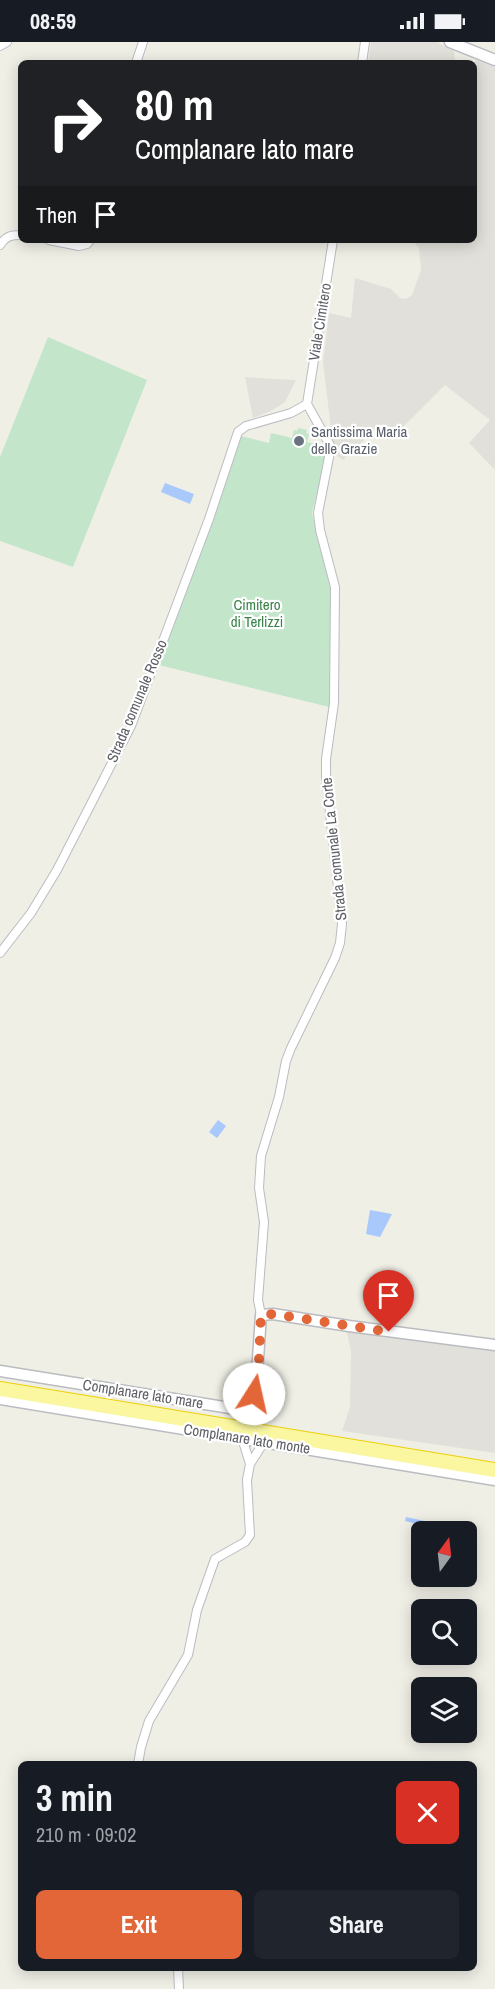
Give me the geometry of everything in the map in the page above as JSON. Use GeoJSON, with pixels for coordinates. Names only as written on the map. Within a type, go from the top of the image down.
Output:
{"type":"FeatureCollection","features":[{"type":"Feature","properties":{"kind":"highway"},"geometry":{"type":"LineString","coordinates":[[0,1380],[495,1460]]}},
{"type":"Feature","properties":{"kind":"highway"},"geometry":{"type":"LineString","coordinates":[[0,1389],[495,1470]]}},
{"type":"Feature","properties":{"kind":"street"},"geometry":{"type":"LineString","coordinates":[[0,46],[8,42]]}},
{"type":"Feature","properties":{"kind":"street"},"geometry":{"type":"LineString","coordinates":[[137,60],[143,42]]}},
{"type":"Feature","properties":{"kind":"street"},"geometry":{"type":"LineString","coordinates":[[362,60],[365,42]]}},
{"type":"Feature","properties":{"kind":"street"},"geometry":{"type":"LineString","coordinates":[[450,42],[495,60]]}},
{"type":"Feature","properties":{"kind":"street"},"geometry":{"type":"LineString","coordinates":[[0,245],[3,239],[10,235],[18,235]]}},
{"type":"Feature","properties":{"kind":"street"},"geometry":{"type":"LineString","coordinates":[[64,243],[79,246],[88,243]]}},
{"type":"Feature","properties":{"kind":"street","name":"Viale Cimitero"},"geometry":{"type":"LineString","coordinates":[[307,404],[333,243]]}},
{"type":"Feature","properties":{"kind":"street","name":"Strada comunale Rosso"},"geometry":{"type":"LineString","coordinates":[[0,953],[31,913],[57,870],[131,726],[209,519],[238,432],[246,426],[291,413],[307,404]]}},
{"type":"Feature","properties":{"kind":"street","name":"Strada comunale La Corte"},"geometry":{"type":"LineString","coordinates":[[261,1315],[258,1300],[264,1222],[259,1188],[261,1156],[279,1097],[286,1060],[335,958],[342,934],[326,776],[326,759],[334,703],[335,586],[320,530],[318,513],[331,455],[330,442],[307,404]]}},
{"type":"Feature","properties":{"kind":"street"},"geometry":{"type":"LineString","coordinates":[[261,1315],[273,1314],[495,1345]]}},
{"type":"Feature","properties":{"kind":"street","name":"Complanare lato mare"},"geometry":{"type":"LineString","coordinates":[[0,1371],[233,1408],[247,1402],[257,1386],[261,1315]]}},
{"type":"Feature","properties":{"kind":"street","name":"Complanare lato monte"},"geometry":{"type":"LineString","coordinates":[[0,1399],[495,1480]]}},
{"type":"Feature","properties":{"kind":"street"},"geometry":{"type":"LineString","coordinates":[[139,1761],[149,1721],[188,1655],[197,1610],[215,1559],[245,1542],[249,1535],[247,1492],[250,1464],[242,1438]]}},
{"type":"Feature","properties":{"kind":"street"},"geometry":{"type":"LineString","coordinates":[[250,1464],[264,1442]]}},
{"type":"Feature","properties":{"kind":"street"},"geometry":{"type":"LineString","coordinates":[[178,1971],[179,1989]]}},
{"type":"Feature","properties":{"kind":"shaded area"},"geometry":{"type":"Polygon","coordinates":[[[371,42],[437,42],[454,51],[455,60],[368,60],[371,42]]]}},
{"type":"Feature","properties":{"kind":"shaded area"},"geometry":{"type":"Polygon","coordinates":[[[477,60],[495,66],[495,470],[469,443],[490,420],[445,385],[396,434],[381,424],[343,460],[334,454],[323,362],[329,313],[351,318],[355,278],[391,289],[400,298],[406,299],[412,295],[421,270],[419,248],[415,243],[477,243],[477,60]]]}},
{"type":"Feature","properties":{"kind":"shaded area"},"geometry":{"type":"Polygon","coordinates":[[[245,377],[296,380],[285,402],[253,418],[245,377]]]}},
{"type":"Feature","properties":{"kind":"shaded area"},"geometry":{"type":"Polygon","coordinates":[[[346,1329],[495,1349],[495,1453],[342,1431],[350,1407],[351,1351],[346,1329]]]}},
{"type":"Feature","properties":{"kind":"green space"},"geometry":{"type":"Polygon","coordinates":[[[48,337],[147,380],[73,567],[0,541],[0,457],[48,337]]]}},
{"type":"Feature","properties":{"kind":"green space","name":"Cimitero di Terlizzi"},"geometry":{"type":"Polygon","coordinates":[[[298,428],[307,430],[306,433],[309,434],[307,442],[328,448],[312,513],[331,591],[329,707],[159,665],[202,551],[241,436],[269,443],[271,433],[292,438],[294,430],[297,431],[298,428]]]}},
{"type":"Feature","properties":{"kind":"water"},"geometry":{"type":"Polygon","coordinates":[[[165,483],[194,494],[190,504],[161,492],[165,483]]]}},
{"type":"Feature","properties":{"kind":"water"},"geometry":{"type":"Polygon","coordinates":[[[218,1120],[226,1126],[217,1138],[209,1132],[218,1120]]]}},
{"type":"Feature","properties":{"kind":"water"},"geometry":{"type":"Polygon","coordinates":[[[370,1210],[392,1214],[380,1237],[366,1234],[370,1210]]]}},
{"type":"Feature","properties":{"kind":"water"},"geometry":{"type":"Polygon","coordinates":[[[406,1517],[425,1521],[411,1522],[405,1521],[406,1517]]]}},
{"type":"Feature","properties":{"kind":"place","name":"Santissima Maria delle Grazie"},"geometry":{"type":"Point","coordinates":[299,441]}},
{"type":"Feature","properties":{"kind":"route"},"geometry":{"type":"LineString","coordinates":[[254,1394],[258,1383],[261,1315],[273,1314],[389,1332]]}}]}
